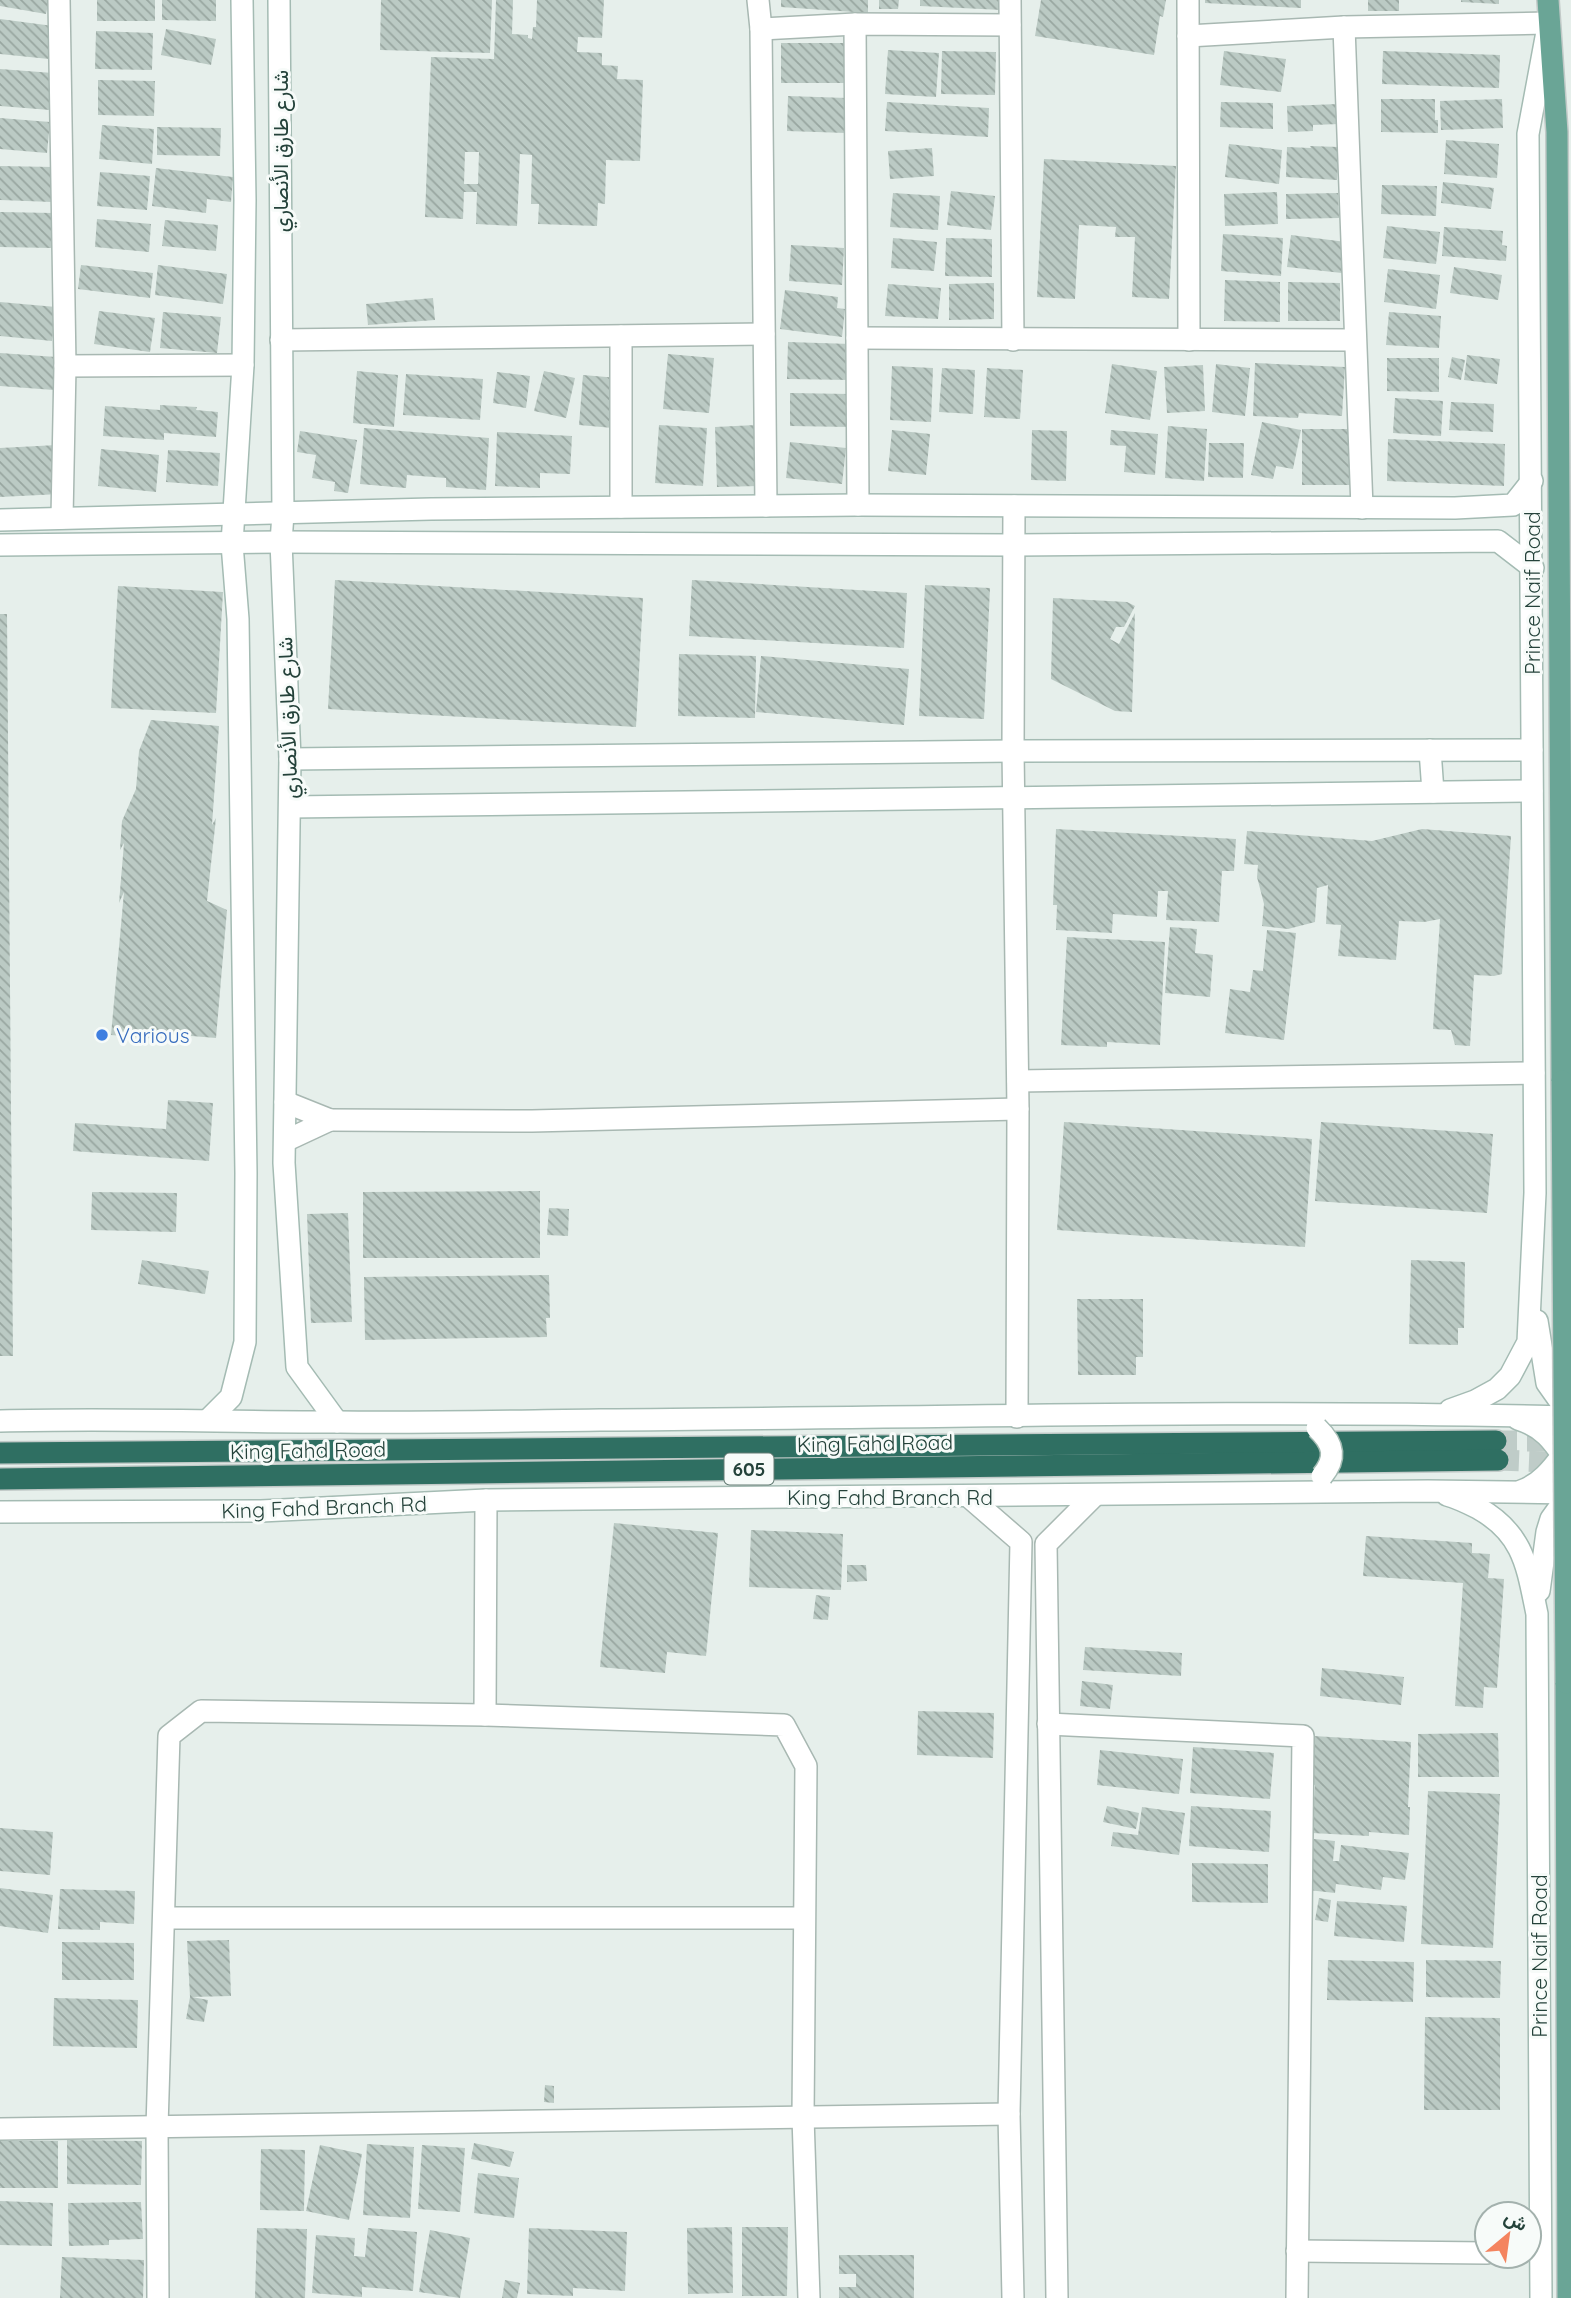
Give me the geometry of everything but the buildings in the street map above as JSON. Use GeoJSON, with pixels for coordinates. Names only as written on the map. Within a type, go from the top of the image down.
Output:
{"type":"FeatureCollection","features":[{"type":"Feature","properties":{"kind":"highway","name":"King Fahd Road"},"geometry":{"type":"LineString","coordinates":[[0,1453],[1497,1450],[0,1479]]}},
{"type":"Feature","properties":{"kind":"main road","name":"Prince Naif Road"},"geometry":{"type":"LineString","coordinates":[[1548,0],[1557,132],[1568,2298]]}},
{"type":"Feature","properties":{"kind":"street"},"geometry":{"type":"LineString","coordinates":[[59,0],[65,366],[62,518]]}},
{"type":"Feature","properties":{"kind":"street"},"geometry":{"type":"LineString","coordinates":[[208,1420],[231,1397],[245,1342],[246,1173],[237,619],[232,544],[243,365],[245,200],[242,0]]}},
{"type":"Feature","properties":{"kind":"street","name":"شارع طارق الأنصاري"},"geometry":{"type":"LineString","coordinates":[[279,0],[283,514],[281,542],[290,759],[285,1141],[296,1367],[337,1422]]}},
{"type":"Feature","properties":{"kind":"street"},"geometry":{"type":"LineString","coordinates":[[758,0],[761,29],[766,506]]}},
{"type":"Feature","properties":{"kind":"street"},"geometry":{"type":"LineString","coordinates":[[1010,0],[1013,340]]}},
{"type":"Feature","properties":{"kind":"street"},"geometry":{"type":"LineString","coordinates":[[1188,0],[1189,340]]}},
{"type":"Feature","properties":{"kind":"street"},"geometry":{"type":"LineString","coordinates":[[1188,36],[1344,27],[1548,23]]}},
{"type":"Feature","properties":{"kind":"street","name":"Prince Naif Road"},"geometry":{"type":"LineString","coordinates":[[1532,1281],[1535,1165],[1533,568],[1528,134],[1548,23]]}},
{"type":"Feature","properties":{"kind":"street"},"geometry":{"type":"LineString","coordinates":[[761,29],[855,24],[1010,25]]}},
{"type":"Feature","properties":{"kind":"street"},"geometry":{"type":"LineString","coordinates":[[855,24],[858,505]]}},
{"type":"Feature","properties":{"kind":"street"},"geometry":{"type":"LineString","coordinates":[[1344,27],[1362,508]]}},
{"type":"Feature","properties":{"kind":"street"},"geometry":{"type":"LineString","coordinates":[[281,340],[764,334]]}},
{"type":"Feature","properties":{"kind":"street"},"geometry":{"type":"LineString","coordinates":[[621,336],[621,507]]}},
{"type":"Feature","properties":{"kind":"street"},"geometry":{"type":"LineString","coordinates":[[857,338],[1355,340]]}},
{"type":"Feature","properties":{"kind":"street"},"geometry":{"type":"LineString","coordinates":[[65,366],[243,365]]}},
{"type":"Feature","properties":{"kind":"street"},"geometry":{"type":"LineString","coordinates":[[0,520],[431,509],[858,505],[1455,508],[1513,505],[1532,481]]}},
{"type":"Feature","properties":{"kind":"street"},"geometry":{"type":"LineString","coordinates":[[1014,506],[1013,751],[1018,1081],[1017,1417]]}},
{"type":"Feature","properties":{"kind":"street"},"geometry":{"type":"LineString","coordinates":[[0,545],[281,542],[1015,545],[1498,541],[1533,568]]}},
{"type":"Feature","properties":{"kind":"street"},"geometry":{"type":"LineString","coordinates":[[1430,750],[1433,792]]}},
{"type":"Feature","properties":{"kind":"street"},"geometry":{"type":"LineString","coordinates":[[290,759],[1013,751],[1532,750]]}},
{"type":"Feature","properties":{"kind":"street"},"geometry":{"type":"LineString","coordinates":[[290,807],[1532,791]]}},
{"type":"Feature","properties":{"kind":"street"},"geometry":{"type":"LineString","coordinates":[[1018,1081],[1534,1073]]}},
{"type":"Feature","properties":{"kind":"street"},"geometry":{"type":"LineString","coordinates":[[285,1102],[330,1120],[531,1121],[1018,1108]]}},
{"type":"Feature","properties":{"kind":"street"},"geometry":{"type":"LineString","coordinates":[[285,1141],[330,1120]]}},
{"type":"Feature","properties":{"kind":"street"},"geometry":{"type":"LineString","coordinates":[[1535,1165],[1556,1188],[1571,1193]]}},
{"type":"Feature","properties":{"kind":"street"},"geometry":{"type":"LineString","coordinates":[[1438,1414],[1475,1401],[1497,1389],[1510,1376],[1528,1342],[1532,1281]]}},
{"type":"Feature","properties":{"kind":"street"},"geometry":{"type":"LineString","coordinates":[[1532,1281],[1545,1375],[1571,1417]]}},
{"type":"Feature","properties":{"kind":"street"},"geometry":{"type":"LineString","coordinates":[[0,1421],[337,1422],[1017,1417],[1137,1413],[1571,1417]]}},
{"type":"Feature","properties":{"kind":"street"},"geometry":{"type":"LineString","coordinates":[[1295,1413],[1317,1428],[1332,1446],[1333,1458],[1322,1476],[1298,1493]]}},
{"type":"Feature","properties":{"kind":"street"},"geometry":{"type":"LineString","coordinates":[[1508,1415],[1533,1424],[1568,1456],[1533,1487],[1516,1492]]}},
{"type":"Feature","properties":{"kind":"street"},"geometry":{"type":"LineString","coordinates":[[1428,1491],[1454,1497],[1473,1506],[1506,1528],[1518,1543],[1527,1563],[1537,1614]]}},
{"type":"Feature","properties":{"kind":"street"},"geometry":{"type":"LineString","coordinates":[[1537,1614],[1547,1532],[1551,1519],[1571,1492]]}},
{"type":"Feature","properties":{"kind":"street","name":"King Fahd Branch Rd"},"geometry":{"type":"LineString","coordinates":[[0,1511],[261,1511],[486,1500],[1571,1492]]}},
{"type":"Feature","properties":{"kind":"street"},"geometry":{"type":"LineString","coordinates":[[968,1496],[1021,1542],[1009,2115],[1013,2298]]}},
{"type":"Feature","properties":{"kind":"street"},"geometry":{"type":"LineString","coordinates":[[1057,2298],[1046,1544],[1094,1496]]}},
{"type":"Feature","properties":{"kind":"street"},"geometry":{"type":"LineString","coordinates":[[485,1715],[486,1500]]}},
{"type":"Feature","properties":{"kind":"street"},"geometry":{"type":"LineString","coordinates":[[1539,1645],[1550,1619],[1560,1611],[1571,1608]]}},
{"type":"Feature","properties":{"kind":"street","name":"Prince Naif Road"},"geometry":{"type":"LineString","coordinates":[[1535,2200],[1537,1614]]}},
{"type":"Feature","properties":{"kind":"street"},"geometry":{"type":"LineString","coordinates":[[158,2298],[158,2127],[169,1736],[201,1711],[485,1715],[784,1725],[806,1766],[803,2117],[809,2298]]}},
{"type":"Feature","properties":{"kind":"street"},"geometry":{"type":"LineString","coordinates":[[1048,1724],[1303,1736],[1297,2298]]}},
{"type":"Feature","properties":{"kind":"street"},"geometry":{"type":"LineString","coordinates":[[164,1919],[804,1918]]}},
{"type":"Feature","properties":{"kind":"street"},"geometry":{"type":"LineString","coordinates":[[0,2129],[1009,2115]]}},
{"type":"Feature","properties":{"kind":"street"},"geometry":{"type":"LineString","coordinates":[[1297,2251],[1473,2253]]}},
{"type":"Feature","properties":{"kind":"street","name":"Prince Naif Road"},"geometry":{"type":"LineString","coordinates":[[1537,2270],[1541,2298]]}},
{"type":"Feature","properties":{"kind":"tunnel"},"geometry":{"type":"LineString","coordinates":[[1496,1441],[1565,1441]]}},
{"type":"Feature","properties":{"kind":"tunnel"},"geometry":{"type":"LineString","coordinates":[[1498,1460],[1571,1463]]}},
{"type":"Feature","properties":{"kind":"place","name":"Various"},"geometry":{"type":"Point","coordinates":[102,1035]}}]}
